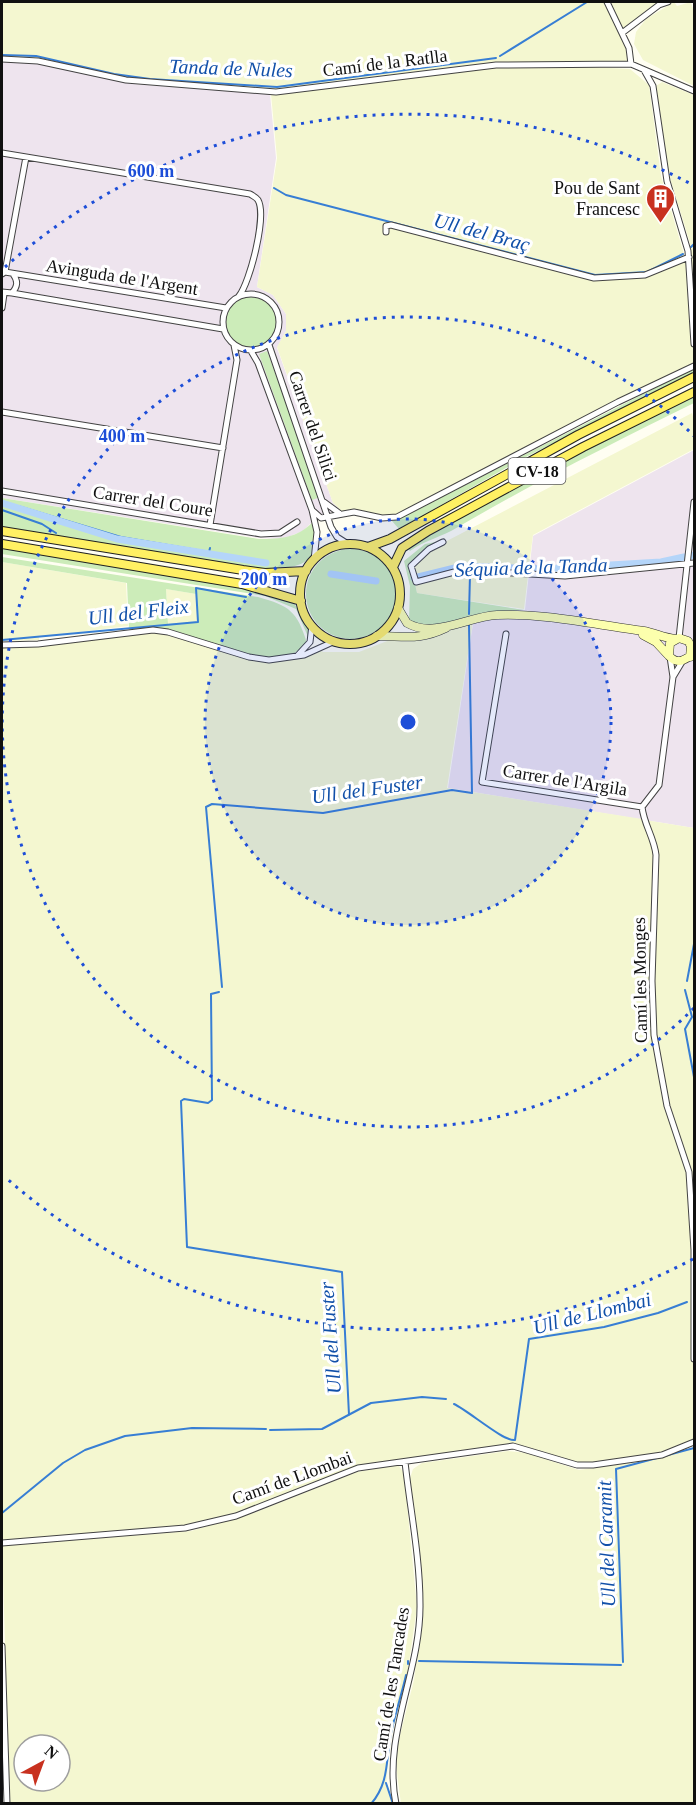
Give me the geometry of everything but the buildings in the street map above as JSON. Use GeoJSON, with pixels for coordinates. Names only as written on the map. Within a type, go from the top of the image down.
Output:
{"type":"FeatureCollection","features":[{"type":"Feature","properties":{"kind":"main road","name":"CV-18"},"geometry":{"type":"LineString","coordinates":[[368,547],[390,539],[569,439],[694,377]]}},
{"type":"Feature","properties":{"kind":"main road","name":"CV-18"},"geometry":{"type":"LineString","coordinates":[[393,567],[402,548],[428,531],[583,447],[694,392]]}},
{"type":"Feature","properties":{"kind":"main road"},"geometry":{"type":"LineString","coordinates":[[2,531],[265,573],[306,571]]}},
{"type":"Feature","properties":{"kind":"main road"},"geometry":{"type":"LineString","coordinates":[[2,544],[242,584],[301,601]]}},
{"type":"Feature","properties":{"kind":"main road"},"geometry":{"type":"LineString","coordinates":[[348,544],[368,547],[381,555],[393,567],[399,584],[398,608],[390,624],[377,636],[357,643],[335,641],[312,625],[301,601],[306,571],[314,560],[330,549],[348,544]]}},
{"type":"Feature","properties":{"kind":"main road"},"geometry":{"type":"LineString","coordinates":[[398,608],[406,623],[417,627],[454,625]]}},
{"type":"Feature","properties":{"kind":"main road"},"geometry":{"type":"LineString","coordinates":[[377,636],[412,639],[427,637],[454,625],[493,615],[518,614],[630,631],[684,640],[691,646],[692,656],[682,662],[669,656],[656,642],[630,631]]}},
{"type":"Feature","properties":{"kind":"main road"},"geometry":{"type":"LineString","coordinates":[[669,656],[670,643],[684,640]]}},
{"type":"Feature","properties":{"kind":"street"},"geometry":{"type":"LineString","coordinates":[[607,2],[622,33],[632,64],[694,91]]}},
{"type":"Feature","properties":{"kind":"street"},"geometry":{"type":"LineString","coordinates":[[622,33],[668,2]]}},
{"type":"Feature","properties":{"kind":"street","name":"Camí de la Ratlla"},"geometry":{"type":"LineString","coordinates":[[2,59],[38,61],[126,80],[276,92],[496,65],[632,64]]}},
{"type":"Feature","properties":{"kind":"street"},"geometry":{"type":"LineString","coordinates":[[643,68],[652,86],[666,181],[689,257],[694,344]]}},
{"type":"Feature","properties":{"kind":"street"},"geometry":{"type":"LineString","coordinates":[[2,153],[250,194],[258,200],[260,215],[249,279],[239,296],[226,308],[224,329],[234,345],[237,360],[210,525]]}},
{"type":"Feature","properties":{"kind":"street"},"geometry":{"type":"LineString","coordinates":[[3,273],[26,157]]}},
{"type":"Feature","properties":{"kind":"street"},"geometry":{"type":"LineString","coordinates":[[386,232],[386,226],[391,225],[594,278],[645,275],[689,257]]}},
{"type":"Feature","properties":{"kind":"street","name":"Avinguda de l'Argent"},"geometry":{"type":"LineString","coordinates":[[3,273],[226,308]]}},
{"type":"Feature","properties":{"kind":"street"},"geometry":{"type":"LineString","coordinates":[[12,293],[17,280],[13,274]]}},
{"type":"Feature","properties":{"kind":"street"},"geometry":{"type":"LineString","coordinates":[[249,279],[255,294]]}},
{"type":"Feature","properties":{"kind":"street"},"geometry":{"type":"LineString","coordinates":[[2,309],[3,293]]}},
{"type":"Feature","properties":{"kind":"street","name":"Avinguda de l'Argent"},"geometry":{"type":"LineString","coordinates":[[3,293],[224,329]]}},
{"type":"Feature","properties":{"kind":"street"},"geometry":{"type":"LineString","coordinates":[[237,360],[248,350],[269,345],[279,329],[279,319],[271,302],[255,294],[239,296]]}},
{"type":"Feature","properties":{"kind":"street"},"geometry":{"type":"LineString","coordinates":[[234,345],[248,350]]}},
{"type":"Feature","properties":{"kind":"street","name":"Carrer del Silici"},"geometry":{"type":"LineString","coordinates":[[269,345],[333,532],[348,544]]}},
{"type":"Feature","properties":{"kind":"street","name":"Carrer del Silici"},"geometry":{"type":"LineString","coordinates":[[248,350],[258,363],[312,510],[317,532],[314,560]]}},
{"type":"Feature","properties":{"kind":"street"},"geometry":{"type":"LineString","coordinates":[[328,518],[339,513],[358,513],[382,518],[397,517],[618,402],[694,366]]}},
{"type":"Feature","properties":{"kind":"street"},"geometry":{"type":"LineString","coordinates":[[2,412],[223,448]]}},
{"type":"Feature","properties":{"kind":"street","name":"Carrer del Coure"},"geometry":{"type":"LineString","coordinates":[[2,491],[261,534],[280,533],[297,522]]}},
{"type":"Feature","properties":{"kind":"street"},"geometry":{"type":"LineString","coordinates":[[324,501],[339,513]]}},
{"type":"Feature","properties":{"kind":"street"},"geometry":{"type":"LineString","coordinates":[[684,640],[680,629],[694,502]]}},
{"type":"Feature","properties":{"kind":"street","name":"Carrer del Silici"},"geometry":{"type":"LineString","coordinates":[[312,510],[321,518],[328,518]]}},
{"type":"Feature","properties":{"kind":"street"},"geometry":{"type":"LineString","coordinates":[[443,542],[429,549],[411,566],[416,582],[462,570],[565,576],[694,563]]}},
{"type":"Feature","properties":{"kind":"street"},"geometry":{"type":"LineString","coordinates":[[296,656],[309,642],[312,625]]}},
{"type":"Feature","properties":{"kind":"street"},"geometry":{"type":"LineString","coordinates":[[2,645],[38,644],[153,630],[188,637],[249,657],[269,660],[296,656],[335,641]]}},
{"type":"Feature","properties":{"kind":"street","name":"Carrer de l'Argila"},"geometry":{"type":"LineString","coordinates":[[506,634],[482,782],[642,807]]}},
{"type":"Feature","properties":{"kind":"street"},"geometry":{"type":"LineString","coordinates":[[642,807],[659,785],[673,677],[669,656]]}},
{"type":"Feature","properties":{"kind":"street"},"geometry":{"type":"LineString","coordinates":[[673,677],[682,662]]}},
{"type":"Feature","properties":{"kind":"street","name":"Camí les Monges"},"geometry":{"type":"LineString","coordinates":[[642,807],[644,820],[654,839],[656,855],[652,981],[654,1035],[668,1106],[688,1172],[694,1250],[692,1297],[694,1359]]}},
{"type":"Feature","properties":{"kind":"street","name":"Camí de Llombai"},"geometry":{"type":"LineString","coordinates":[[2,1543],[185,1528],[236,1516],[358,1468],[513,1446],[577,1465],[593,1465],[662,1455],[694,1442]]}},
{"type":"Feature","properties":{"kind":"street","name":"Camí de les Tancades"},"geometry":{"type":"LineString","coordinates":[[396,1803],[391,1772],[394,1744],[411,1676],[420,1605],[405,1462]]}},
{"type":"Feature","properties":{"kind":"street"},"geometry":{"type":"LineString","coordinates":[[2,1646],[8,1803]]}},
{"type":"Feature","properties":{"kind":"shaded area"},"geometry":{"type":"Polygon","coordinates":[[[2,62],[38,63],[134,84],[270,94],[276,158],[257,287],[273,295],[286,314],[286,331],[277,348],[333,503],[340,508],[313,521],[303,531],[283,539],[259,538],[2,498],[2,62]]]}},
{"type":"Feature","properties":{"kind":"shaded area"},"geometry":{"type":"Polygon","coordinates":[[[694,450],[694,828],[448,788],[476,604],[525,610],[533,536],[694,450]]]}},
{"type":"Feature","properties":{"kind":"green space"},"geometry":{"type":"Polygon","coordinates":[[[2,2],[606,2],[628,48],[631,63],[496,64],[276,91],[126,79],[38,60],[2,58],[2,2]]]}},
{"type":"Feature","properties":{"kind":"green space"},"geometry":{"type":"Polygon","coordinates":[[[609,2],[664,2],[622,30],[609,2]]]}},
{"type":"Feature","properties":{"kind":"green space"},"geometry":{"type":"Polygon","coordinates":[[[674,2],[677,6],[691,2],[694,13],[694,86],[643,60],[634,44],[636,32],[646,19],[674,2]]]}},
{"type":"Feature","properties":{"kind":"green space"},"geometry":{"type":"Polygon","coordinates":[[[492,68],[630,69],[649,85],[661,176],[686,261],[694,365],[391,518],[343,512],[333,503],[277,347],[286,331],[286,314],[273,295],[257,287],[277,158],[271,94],[492,68]]]}},
{"type":"Feature","properties":{"kind":"green space"},"geometry":{"type":"Polygon","coordinates":[[[662,82],[694,95],[694,295],[690,243],[668,172],[656,86],[662,82]]]}},
{"type":"Feature","properties":{"kind":"green space"},"geometry":{"type":"Polygon","coordinates":[[[251,297],[260,299],[271,308],[276,322],[274,331],[265,342],[251,347],[242,345],[231,336],[226,322],[228,313],[237,302],[251,297]]]}},
{"type":"Feature","properties":{"kind":"green space"},"geometry":{"type":"Polygon","coordinates":[[[267,351],[320,497],[312,500],[259,354],[267,351]]]}},
{"type":"Feature","properties":{"kind":"green space"},"geometry":{"type":"Polygon","coordinates":[[[694,368],[694,372],[522,459],[399,529],[392,521],[413,512],[694,368]]]}},
{"type":"Feature","properties":{"kind":"green space"},"geometry":{"type":"Polygon","coordinates":[[[694,396],[694,403],[546,478],[452,530],[410,551],[408,549],[477,506],[585,449],[694,396]]]}},
{"type":"Feature","properties":{"kind":"green space"},"geometry":{"type":"Polygon","coordinates":[[[692,413],[694,449],[533,535],[528,573],[462,570],[416,581],[412,566],[418,559],[443,543],[692,413]]]}},
{"type":"Feature","properties":{"kind":"green space"},"geometry":{"type":"Polygon","coordinates":[[[2,498],[259,539],[274,539],[295,534],[313,522],[314,547],[311,556],[298,565],[265,569],[2,527],[2,498]]]}},
{"type":"Feature","properties":{"kind":"green space"},"geometry":{"type":"Polygon","coordinates":[[[441,541],[411,566],[417,593],[524,610],[492,612],[441,624],[409,622],[410,586],[404,561],[425,544],[441,541]]]}},
{"type":"Feature","properties":{"kind":"green space"},"geometry":{"type":"Polygon","coordinates":[[[2,548],[233,586],[294,603],[308,625],[309,639],[296,609],[265,596],[2,554],[2,548]]]}},
{"type":"Feature","properties":{"kind":"green space"},"geometry":{"type":"Polygon","coordinates":[[[351,549],[368,553],[383,562],[392,577],[396,594],[392,611],[383,626],[368,635],[351,639],[334,635],[319,626],[310,611],[306,594],[310,577],[319,562],[334,553],[351,549]]]}},
{"type":"Feature","properties":{"kind":"green space"},"geometry":{"type":"Polygon","coordinates":[[[2,557],[258,597],[278,603],[291,611],[300,624],[307,643],[293,653],[277,658],[259,658],[171,630],[155,628],[129,630],[127,583],[2,562],[2,557]],[[166,589],[168,624],[198,622],[196,594],[166,589]]]}},
{"type":"Feature","properties":{"kind":"green space"},"geometry":{"type":"Polygon","coordinates":[[[2,562],[126,583],[128,626],[39,637],[39,640],[2,641],[2,562]]]}},
{"type":"Feature","properties":{"kind":"green space"},"geometry":{"type":"Polygon","coordinates":[[[462,572],[528,575],[524,609],[417,593],[415,584],[462,572]]]}},
{"type":"Feature","properties":{"kind":"green space"},"geometry":{"type":"Polygon","coordinates":[[[166,589],[196,594],[198,622],[168,624],[166,589]]]}},
{"type":"Feature","properties":{"kind":"green space"},"geometry":{"type":"Polygon","coordinates":[[[473,621],[447,788],[642,819],[654,839],[651,980],[653,1037],[663,1086],[654,1035],[653,981],[657,856],[655,838],[645,820],[694,828],[694,1442],[662,1455],[593,1464],[577,1464],[545,1452],[513,1445],[358,1467],[236,1515],[186,1528],[2,1542],[2,646],[153,631],[187,637],[249,658],[270,660],[300,657],[318,649],[323,652],[359,652],[395,638],[428,639],[473,621]]]}},
{"type":"Feature","properties":{"kind":"green space"},"geometry":{"type":"Polygon","coordinates":[[[694,1447],[694,1803],[401,1804],[397,1773],[397,1747],[414,1680],[423,1608],[410,1478],[413,1469],[422,1463],[508,1451],[527,1453],[579,1470],[657,1459],[694,1447]]]}},
{"type":"Feature","properties":{"kind":"green space"},"geometry":{"type":"Polygon","coordinates":[[[398,1465],[404,1473],[417,1607],[407,1676],[390,1740],[386,1786],[394,1803],[10,1803],[2,1546],[191,1531],[254,1513],[357,1472],[398,1465]]]}},
{"type":"Feature","properties":{"kind":"waterway","name":"Tanda de Nules"},"geometry":{"type":"LineString","coordinates":[[500,56],[587,2]]}},
{"type":"Feature","properties":{"kind":"waterway","name":"Tanda de Nules"},"geometry":{"type":"LineString","coordinates":[[2,55],[36,56],[114,74],[150,79],[277,87],[496,58]]}},
{"type":"Feature","properties":{"kind":"waterway","name":"Ull del Braç"},"geometry":{"type":"LineString","coordinates":[[274,188],[286,195],[595,275],[647,272],[683,254]]}},
{"type":"Feature","properties":{"kind":"waterway","name":"Ull del Braç"},"geometry":{"type":"LineString","coordinates":[[691,247],[694,244]]}},
{"type":"Feature","properties":{"kind":"waterway","name":"Séquia de la Tanda"},"geometry":{"type":"LineString","coordinates":[[2,503],[117,539],[266,563]]}},
{"type":"Feature","properties":{"kind":"waterway","name":"Séquia de la Tanda"},"geometry":{"type":"LineString","coordinates":[[18,506],[121,537],[209,552],[210,548]]}},
{"type":"Feature","properties":{"kind":"waterway"},"geometry":{"type":"LineString","coordinates":[[2,510],[42,524],[56,533]]}},
{"type":"Feature","properties":{"kind":"waterway","name":"Séquia de la Tanda"},"geometry":{"type":"LineString","coordinates":[[414,578],[463,566],[543,569],[661,562],[684,557]]}},
{"type":"Feature","properties":{"kind":"waterway","name":"Séquia de la Tanda"},"geometry":{"type":"LineString","coordinates":[[536,569],[539,571],[662,564],[680,560]]}},
{"type":"Feature","properties":{"kind":"waterway","name":"Séquia de la Tanda"},"geometry":{"type":"LineString","coordinates":[[331,574],[376,581]]}},
{"type":"Feature","properties":{"kind":"waterway","name":"Ull del Fuster"},"geometry":{"type":"LineString","coordinates":[[469,614],[470,575]]}},
{"type":"Feature","properties":{"kind":"waterway","name":"Ull del Fleix"},"geometry":{"type":"LineString","coordinates":[[2,640],[198,622],[196,588],[246,597]]}},
{"type":"Feature","properties":{"kind":"waterway","name":"Ull del Fuster"},"geometry":{"type":"LineString","coordinates":[[222,987],[206,807],[212,804],[323,813],[452,790],[472,793],[469,625]]}},
{"type":"Feature","properties":{"kind":"waterway","name":"Ull de Llombai"},"geometry":{"type":"LineString","coordinates":[[687,981],[694,944]]}},
{"type":"Feature","properties":{"kind":"waterway","name":"Ull de Llombai"},"geometry":{"type":"LineString","coordinates":[[685,990],[692,1017],[685,1029],[694,1077]]}},
{"type":"Feature","properties":{"kind":"waterway","name":"Ull del Fuster"},"geometry":{"type":"LineString","coordinates":[[219,992],[211,994],[212,1100],[208,1103],[184,1099],[181,1101],[187,1247],[342,1272],[349,1415]]}},
{"type":"Feature","properties":{"kind":"waterway","name":"Ull de Llombai"},"geometry":{"type":"LineString","coordinates":[[454,1404],[503,1436],[515,1440],[529,1339],[604,1327],[658,1313],[687,1302]]}},
{"type":"Feature","properties":{"kind":"waterway","name":"Ull de Llombai"},"geometry":{"type":"LineString","coordinates":[[270,1430],[322,1429],[371,1403],[422,1397],[446,1399]]}},
{"type":"Feature","properties":{"kind":"waterway","name":"Ull de Llombai"},"geometry":{"type":"LineString","coordinates":[[2,1513],[63,1463],[85,1450],[125,1436],[192,1428],[266,1429]]}},
{"type":"Feature","properties":{"kind":"waterway","name":"Ull del Caramit"},"geometry":{"type":"LineString","coordinates":[[623,1662],[616,1469],[694,1448]]}},
{"type":"Feature","properties":{"kind":"waterway","name":"Ull del Caramit"},"geometry":{"type":"LineString","coordinates":[[419,1661],[621,1665]]}},
{"type":"Feature","properties":{"kind":"waterway","name":"Ull del Caramit"},"geometry":{"type":"LineString","coordinates":[[371,1804],[385,1777],[392,1729],[406,1675]]}},
{"type":"Feature","properties":{"kind":"waterway"},"geometry":{"type":"LineString","coordinates":[[386,1783],[393,1804]]}},
{"type":"Feature","properties":{"kind":"place","name":"Pou de Sant Francesc"},"geometry":{"type":"Point","coordinates":[661,224]}}]}
